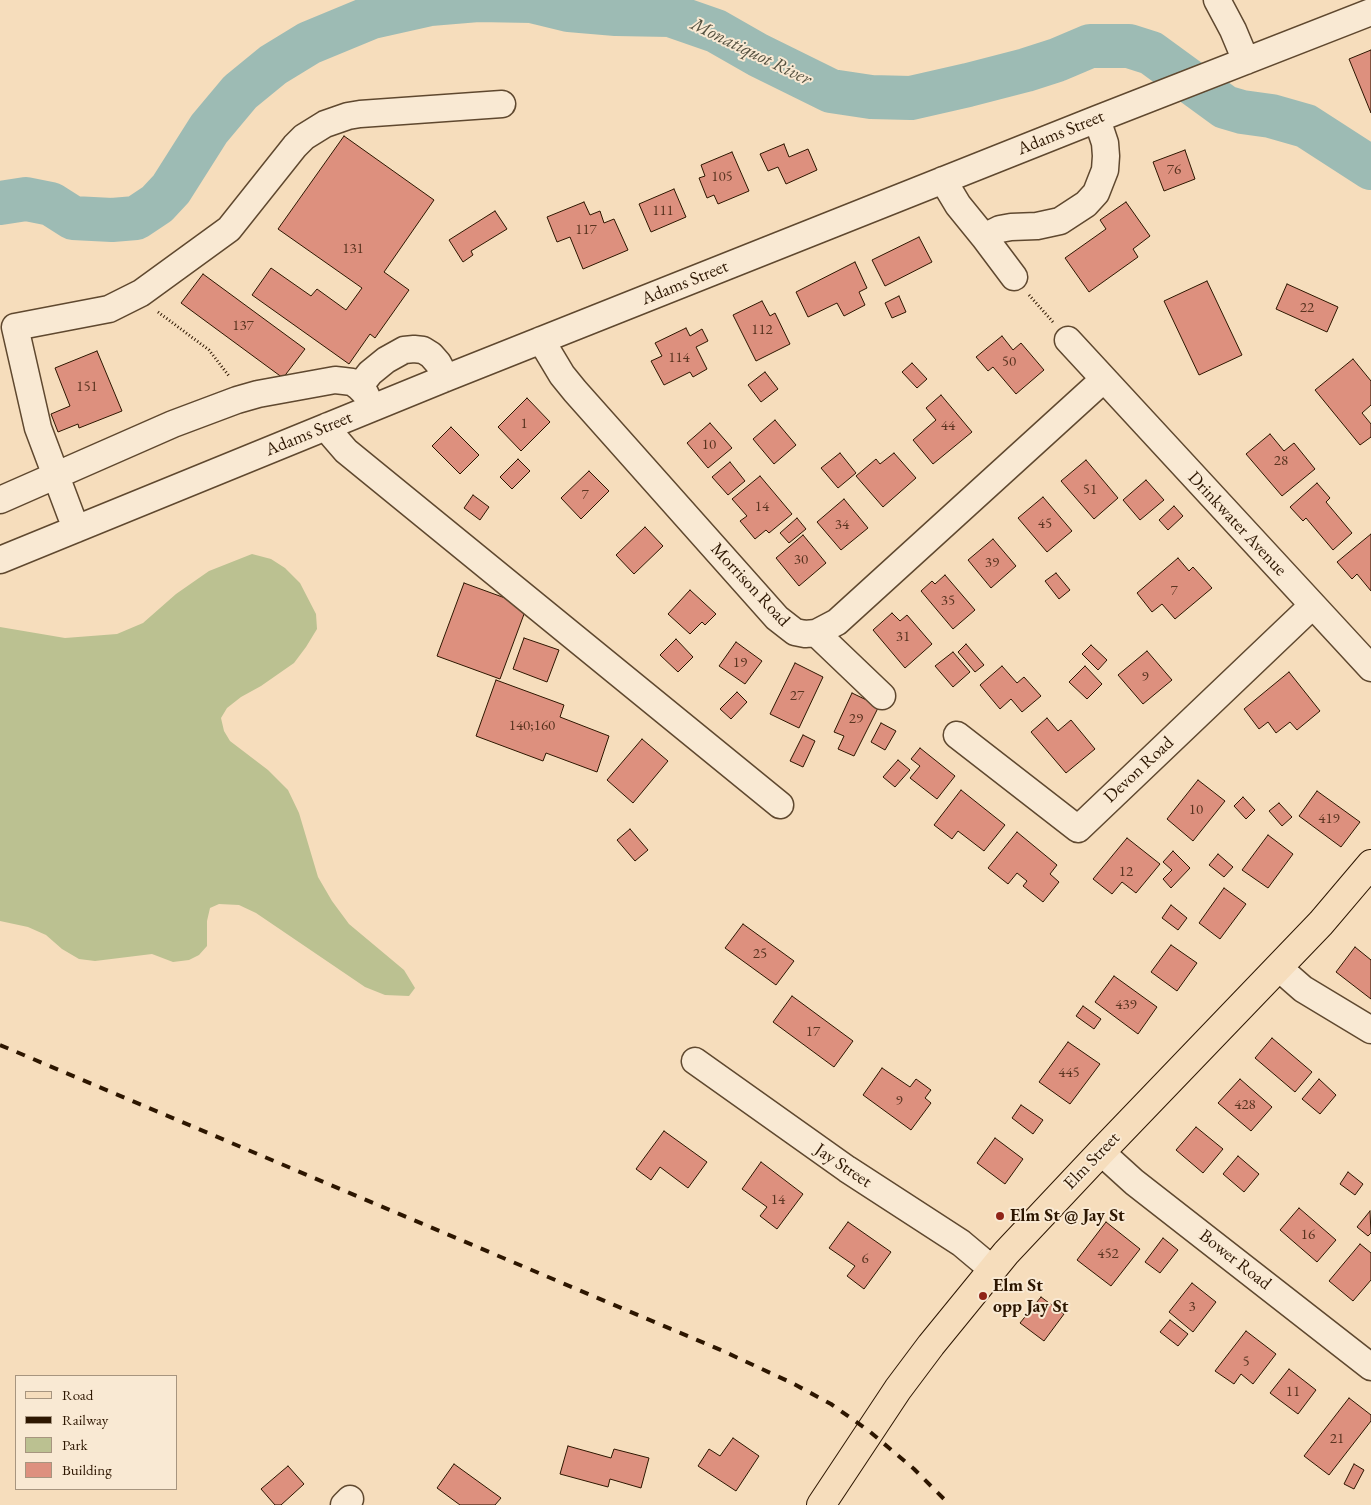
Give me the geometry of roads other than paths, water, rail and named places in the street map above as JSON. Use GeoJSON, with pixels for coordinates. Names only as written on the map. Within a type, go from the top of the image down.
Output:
{"type":"FeatureCollection","features":[{"type":"Feature","properties":{"kind":"main road","name":"Elm Street"},"geometry":{"type":"LineString","coordinates":[[821,1505],[898,1389],[992,1269],[1026,1230],[1279,968],[1321,923],[1371,864]]}},
{"type":"Feature","properties":{"kind":"street"},"geometry":{"type":"LineString","coordinates":[[1217,0],[1233,30],[1246,61]]}},
{"type":"Feature","properties":{"kind":"street","name":"Adams Street"},"geometry":{"type":"LineString","coordinates":[[0,560],[328,426],[366,398],[446,378],[1371,12]]}},
{"type":"Feature","properties":{"kind":"street"},"geometry":{"type":"LineString","coordinates":[[76,529],[38,428],[15,327],[109,309],[121,305],[141,293],[229,229],[295,146],[304,137],[320,127],[336,120],[360,114],[502,104]]}},
{"type":"Feature","properties":{"kind":"street"},"geometry":{"type":"LineString","coordinates":[[984,237],[1000,229],[1037,226],[1060,221],[1086,204],[1096,193],[1105,170],[1105,143],[1097,119]]}},
{"type":"Feature","properties":{"kind":"street"},"geometry":{"type":"LineString","coordinates":[[943,180],[958,205],[1014,277]]}},
{"type":"Feature","properties":{"kind":"street","name":"Morrison Road"},"geometry":{"type":"LineString","coordinates":[[542,340],[562,375],[575,391],[777,618],[795,632],[816,633]]}},
{"type":"Feature","properties":{"kind":"street","name":"Drinkwater Avenue"},"geometry":{"type":"LineString","coordinates":[[1068,340],[1371,668]]}},
{"type":"Feature","properties":{"kind":"street"},"geometry":{"type":"LineString","coordinates":[[366,398],[370,373],[386,360],[404,350],[423,350],[431,355],[446,378]]}},
{"type":"Feature","properties":{"kind":"street"},"geometry":{"type":"LineString","coordinates":[[882,696],[816,633],[837,622],[1104,379]]}},
{"type":"Feature","properties":{"kind":"street"},"geometry":{"type":"LineString","coordinates":[[2,493],[55,475],[149,434],[237,400],[278,390],[335,380],[352,382],[366,398]]}},
{"type":"Feature","properties":{"kind":"street"},"geometry":{"type":"LineString","coordinates":[[328,426],[333,436],[346,451],[780,805]]}},
{"type":"Feature","properties":{"kind":"street","name":"Devon Road"},"geometry":{"type":"LineString","coordinates":[[956,735],[1078,829],[1312,606]]}},
{"type":"Feature","properties":{"kind":"street"},"geometry":{"type":"LineString","coordinates":[[1279,968],[1302,989],[1371,1030]]}},
{"type":"Feature","properties":{"kind":"street","name":"Jay Street"},"geometry":{"type":"LineString","coordinates":[[695,1061],[847,1169],[961,1243],[992,1269]]}},
{"type":"Feature","properties":{"kind":"street","name":"Bower Road"},"geometry":{"type":"LineString","coordinates":[[1101,1152],[1134,1182],[1371,1367]]}},
{"type":"Feature","properties":{"kind":"waterway","name":"Monatiquot River"},"geometry":{"type":"LineString","coordinates":[[0,203],[26,199],[51,204],[73,218],[112,220],[136,218],[157,204],[171,189],[209,129],[240,92],[273,65],[309,43],[372,17],[430,4],[478,0],[532,1],[569,10],[616,14],[670,15],[716,31],[758,55],[831,91],[871,97],[911,98],[1026,70],[1057,60],[1090,46],[1129,46],[1151,53],[1225,107],[1242,112],[1271,116],[1306,126],[1371,168]]}},
{"type":"Feature","properties":{"kind":"railway"},"geometry":{"type":"LineString","coordinates":[[0,1045],[723,1351],[792,1383],[831,1404],[869,1431],[914,1469],[950,1505]]}},
{"type":"Feature","properties":{"kind":"place","name":"Elm St @ Jay St"},"geometry":{"type":"Point","coordinates":[1000,1216]}},
{"type":"Feature","properties":{"kind":"place","name":"Elm St opp Jay St"},"geometry":{"type":"Point","coordinates":[983,1296]}}]}
